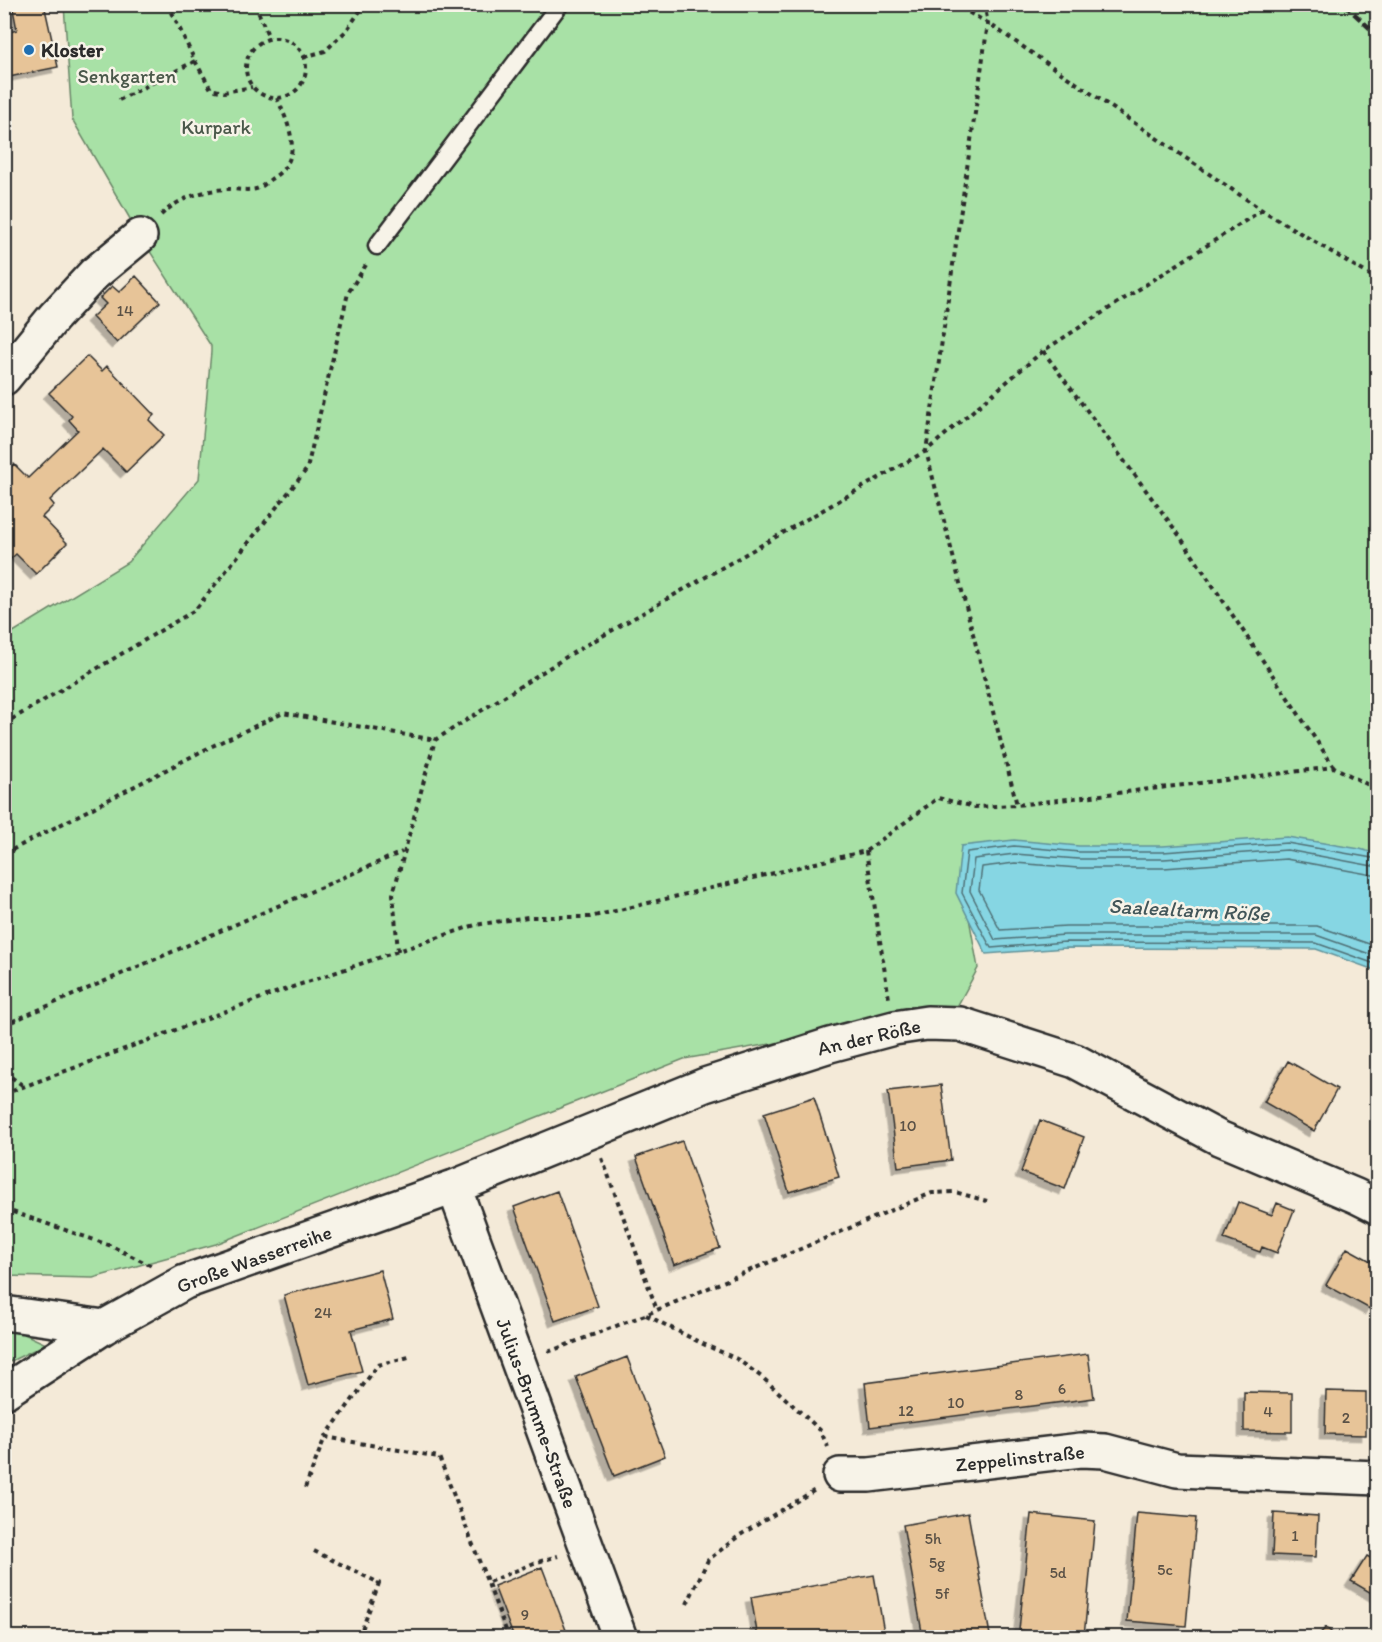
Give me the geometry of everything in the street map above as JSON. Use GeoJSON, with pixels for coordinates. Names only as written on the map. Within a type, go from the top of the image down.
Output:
{"type":"FeatureCollection","features":[{"type":"Feature","properties":{"kind":"street"},"geometry":{"type":"LineString","coordinates":[[4,378],[54,317],[94,274],[140,236]]}},
{"type":"Feature","properties":{"kind":"street","name":"An der Röße"},"geometry":{"type":"LineString","coordinates":[[454,1187],[705,1085],[830,1045],[894,1028],[927,1023],[960,1024],[1075,1061],[1219,1138],[1377,1207]]}},
{"type":"Feature","properties":{"kind":"street","name":"Große Wasserreihe"},"geometry":{"type":"LineString","coordinates":[[4,1392],[104,1327],[185,1282],[454,1187]]}},
{"type":"Feature","properties":{"kind":"street","name":"Julius-Brumme-Straße"},"geometry":{"type":"LineString","coordinates":[[454,1187],[620,1638]]}},
{"type":"Feature","properties":{"kind":"street"},"geometry":{"type":"LineString","coordinates":[[4,1313],[104,1327]]}},
{"type":"Feature","properties":{"kind":"street","name":"Zeppelinstraße"},"geometry":{"type":"LineString","coordinates":[[840,1475],[869,1475],[1081,1450],[1105,1451],[1177,1470],[1377,1478]]}},
{"type":"Feature","properties":{"kind":"lane"},"geometry":{"type":"LineString","coordinates":[[377,246],[560,4]]}},
{"type":"Feature","properties":{"kind":"path"},"geometry":{"type":"LineString","coordinates":[[168,4],[195,61],[212,89],[224,92],[252,87]]}},
{"type":"Feature","properties":{"kind":"path"},"geometry":{"type":"LineString","coordinates":[[255,4],[269,38]]}},
{"type":"Feature","properties":{"kind":"path"},"geometry":{"type":"LineString","coordinates":[[304,57],[325,51],[346,31],[365,4]]}},
{"type":"Feature","properties":{"kind":"path"},"geometry":{"type":"LineString","coordinates":[[953,4],[988,23],[1262,210],[1377,280]]}},
{"type":"Feature","properties":{"kind":"path"},"geometry":{"type":"LineString","coordinates":[[984,4],[988,23],[926,451],[1017,805]]}},
{"type":"Feature","properties":{"kind":"path"},"geometry":{"type":"LineString","coordinates":[[269,38],[281,38],[291,42],[304,57],[306,68],[304,78],[299,87],[287,96],[277,99],[268,97],[252,87],[247,78],[246,62],[250,52],[260,42],[269,38]]}},
{"type":"Feature","properties":{"kind":"path"},"geometry":{"type":"LineString","coordinates":[[118,100],[195,61]]}},
{"type":"Feature","properties":{"kind":"path"},"geometry":{"type":"LineString","coordinates":[[140,236],[168,209],[195,194],[226,189],[256,189],[281,174],[292,154],[291,128],[277,99]]}},
{"type":"Feature","properties":{"kind":"path"},"geometry":{"type":"LineString","coordinates":[[398,951],[393,894],[435,740],[571,654],[926,451],[1043,351],[1262,210]]}},
{"type":"Feature","properties":{"kind":"path"},"geometry":{"type":"LineString","coordinates":[[4,724],[195,610],[307,469],[348,293],[377,246]]}},
{"type":"Feature","properties":{"kind":"path"},"geometry":{"type":"LineString","coordinates":[[1043,351],[1179,535],[1334,766],[1377,790]]}},
{"type":"Feature","properties":{"kind":"path"},"geometry":{"type":"LineString","coordinates":[[4,854],[208,748],[283,713],[435,740]]}},
{"type":"Feature","properties":{"kind":"path"},"geometry":{"type":"LineString","coordinates":[[4,1094],[272,994],[475,925],[528,917],[590,917],[866,851],[938,798],[975,807],[1017,805],[1334,766]]}},
{"type":"Feature","properties":{"kind":"path"},"geometry":{"type":"LineString","coordinates":[[866,851],[887,988]]}},
{"type":"Feature","properties":{"kind":"path"},"geometry":{"type":"LineString","coordinates":[[4,1025],[403,852]]}},
{"type":"Feature","properties":{"kind":"path"},"geometry":{"type":"LineString","coordinates":[[4,1072],[25,1087]]}},
{"type":"Feature","properties":{"kind":"path"},"geometry":{"type":"LineString","coordinates":[[592,1131],[657,1310]]}},
{"type":"Feature","properties":{"kind":"path"},"geometry":{"type":"LineString","coordinates":[[519,1362],[645,1315],[932,1193],[955,1192],[987,1201]]}},
{"type":"Feature","properties":{"kind":"path"},"geometry":{"type":"LineString","coordinates":[[4,1209],[109,1245],[185,1282]]}},
{"type":"Feature","properties":{"kind":"path"},"geometry":{"type":"LineString","coordinates":[[645,1315],[737,1359],[763,1378],[820,1430],[840,1475],[740,1536],[708,1560],[687,1604]]}},
{"type":"Feature","properties":{"kind":"path"},"geometry":{"type":"LineString","coordinates":[[305,1488],[325,1437],[378,1365],[409,1357]]}},
{"type":"Feature","properties":{"kind":"path"},"geometry":{"type":"LineString","coordinates":[[325,1437],[440,1457],[509,1638]]}},
{"type":"Feature","properties":{"kind":"path"},"geometry":{"type":"LineString","coordinates":[[314,1551],[379,1583],[359,1638]]}},
{"type":"Feature","properties":{"kind":"path"},"geometry":{"type":"LineString","coordinates":[[489,1582],[534,1563],[561,1555]]}},
{"type":"Feature","properties":{"kind":"green space"},"geometry":{"type":"Polygon","coordinates":[[[64,5],[1377,5],[1377,865],[962,879],[978,968],[954,1012],[684,1059],[216,1244],[93,1278],[5,1276],[5,637],[128,562],[199,479],[211,352],[211,346],[140,236],[72,119],[64,5]]]}},
{"type":"Feature","properties":{"kind":"green space"},"geometry":{"type":"Polygon","coordinates":[[[5,1325],[46,1344],[5,1364],[5,1325]]]}},
{"type":"Feature","properties":{"kind":"water","name":"Saalealtarm Röße"},"geometry":{"type":"Polygon","coordinates":[[[1287,837],[1377,854],[1377,971],[1316,949],[1066,948],[986,954],[956,893],[961,846],[1014,840],[1079,846],[1163,846],[1287,837]]]}},
{"type":"Feature","properties":{"kind":"building","name":"Kloster"},"geometry":{"type":"Polygon","coordinates":[[[12,4],[44,4],[58,67],[4,78],[4,27],[6,33],[17,30],[12,4]]]}},
{"type":"Feature","properties":{"kind":"building"},"geometry":{"type":"Polygon","coordinates":[[[136,276],[160,302],[117,343],[92,317],[106,304],[100,298],[112,286],[119,292],[136,276]]]}},
{"type":"Feature","properties":{"kind":"building"},"geometry":{"type":"Polygon","coordinates":[[[87,356],[102,371],[107,366],[154,415],[149,420],[164,435],[126,472],[103,449],[50,500],[54,505],[42,517],[67,543],[36,574],[16,554],[4,565],[4,474],[14,464],[28,478],[78,430],[69,420],[72,416],[49,393],[87,356]]]}},
{"type":"Feature","properties":{"kind":"building"},"geometry":{"type":"Polygon","coordinates":[[[1288,1061],[1337,1089],[1314,1131],[1264,1102],[1288,1061]]]}},
{"type":"Feature","properties":{"kind":"building"},"geometry":{"type":"Polygon","coordinates":[[[941,1085],[951,1160],[898,1167],[888,1091],[941,1085]]]}},
{"type":"Feature","properties":{"kind":"building"},"geometry":{"type":"Polygon","coordinates":[[[814,1097],[839,1177],[789,1192],[764,1113],[814,1097]]]}},
{"type":"Feature","properties":{"kind":"building"},"geometry":{"type":"Polygon","coordinates":[[[1040,1120],[1084,1137],[1065,1189],[1021,1172],[1040,1120]]]}},
{"type":"Feature","properties":{"kind":"building"},"geometry":{"type":"Polygon","coordinates":[[[682,1141],[720,1248],[674,1265],[636,1157],[682,1141]]]}},
{"type":"Feature","properties":{"kind":"building"},"geometry":{"type":"Polygon","coordinates":[[[557,1191],[598,1306],[555,1321],[514,1207],[557,1191]]]}},
{"type":"Feature","properties":{"kind":"building"},"geometry":{"type":"Polygon","coordinates":[[[1238,1202],[1272,1215],[1277,1203],[1294,1210],[1277,1253],[1262,1247],[1260,1252],[1224,1239],[1238,1202]]]}},
{"type":"Feature","properties":{"kind":"building"},"geometry":{"type":"Polygon","coordinates":[[[1347,1248],[1378,1265],[1378,1296],[1370,1309],[1326,1285],[1347,1248]]]}},
{"type":"Feature","properties":{"kind":"building"},"geometry":{"type":"Polygon","coordinates":[[[380,1270],[393,1319],[351,1330],[362,1371],[308,1385],[284,1295],[380,1270]]]}},
{"type":"Feature","properties":{"kind":"building"},"geometry":{"type":"Polygon","coordinates":[[[1088,1354],[1094,1398],[870,1427],[865,1383],[1088,1354]]]}},
{"type":"Feature","properties":{"kind":"building"},"geometry":{"type":"Polygon","coordinates":[[[627,1357],[665,1456],[614,1476],[576,1377],[627,1357]]]}},
{"type":"Feature","properties":{"kind":"building"},"geometry":{"type":"Polygon","coordinates":[[[1326,1391],[1366,1392],[1366,1435],[1325,1434],[1326,1391]]]}},
{"type":"Feature","properties":{"kind":"building"},"geometry":{"type":"Polygon","coordinates":[[[1244,1392],[1292,1393],[1292,1432],[1244,1431],[1244,1392]]]}},
{"type":"Feature","properties":{"kind":"building"},"geometry":{"type":"Polygon","coordinates":[[[968,1513],[990,1635],[975,1638],[923,1638],[903,1525],[968,1513]]]}},
{"type":"Feature","properties":{"kind":"building"},"geometry":{"type":"Polygon","coordinates":[[[1137,1513],[1196,1518],[1186,1626],[1127,1621],[1137,1513]]]}},
{"type":"Feature","properties":{"kind":"building"},"geometry":{"type":"Polygon","coordinates":[[[1274,1513],[1318,1516],[1316,1557],[1272,1555],[1274,1513]]]}},
{"type":"Feature","properties":{"kind":"building"},"geometry":{"type":"Polygon","coordinates":[[[1031,1514],[1095,1521],[1084,1637],[1019,1630],[1031,1514]]]}},
{"type":"Feature","properties":{"kind":"building"},"geometry":{"type":"Polygon","coordinates":[[[1367,1556],[1378,1562],[1378,1597],[1351,1581],[1367,1556]]]}},
{"type":"Feature","properties":{"kind":"building"},"geometry":{"type":"Polygon","coordinates":[[[542,1567],[569,1638],[514,1638],[494,1586],[542,1567]]]}},
{"type":"Feature","properties":{"kind":"building"},"geometry":{"type":"Polygon","coordinates":[[[874,1575],[885,1638],[758,1638],[751,1597],[874,1575]]]}},
{"type":"Feature","properties":{"kind":"building"},"geometry":{"type":"Polygon","coordinates":[[[1326,1627],[1337,1638],[1316,1638],[1326,1627]]]}},
{"type":"Feature","properties":{"kind":"railway"},"geometry":{"type":"LineString","coordinates":[[1344,4],[1378,36]]}},
{"type":"Feature","properties":{"kind":"place","name":"Kloster"},"geometry":{"type":"Point","coordinates":[29,50]}},
{"type":"Feature","properties":{"kind":"park label","name":"Senkgarten"},"geometry":{"type":"Point","coordinates":[127,76]}},
{"type":"Feature","properties":{"kind":"park label","name":"Kurpark"},"geometry":{"type":"Point","coordinates":[216,127]}}]}
